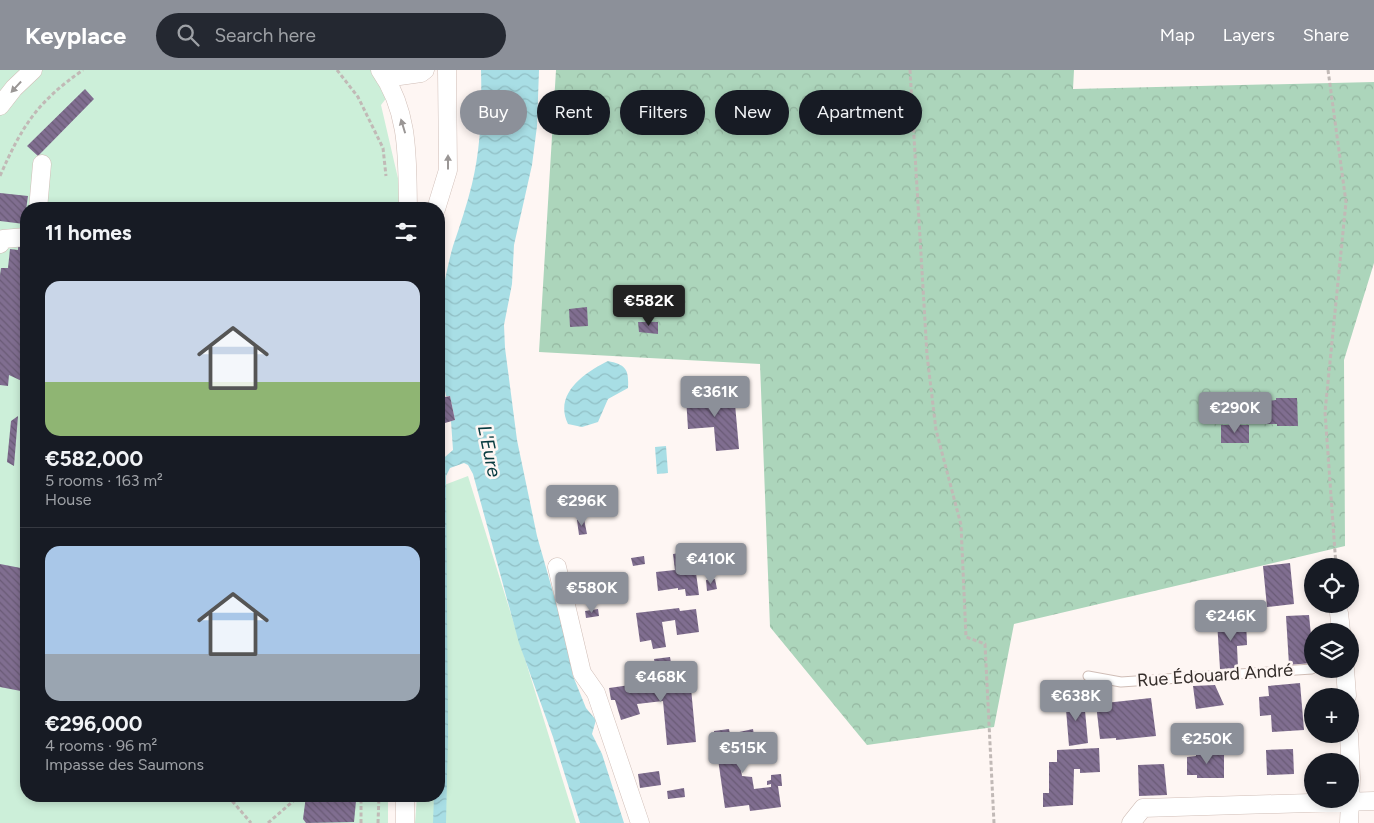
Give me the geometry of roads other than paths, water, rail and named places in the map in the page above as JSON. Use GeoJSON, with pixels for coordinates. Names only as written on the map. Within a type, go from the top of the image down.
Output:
{"type":"FeatureCollection","features":[{"type":"Feature","properties":{"kind":"street"},"geometry":{"type":"LineString","coordinates":[[0,106],[14,88],[33,70]]}},
{"type":"Feature","properties":{"kind":"street"},"geometry":{"type":"LineString","coordinates":[[408,202],[407,136],[393,91],[383,74],[421,73],[425,70]]}},
{"type":"Feature","properties":{"kind":"street"},"geometry":{"type":"LineString","coordinates":[[438,202],[448,170],[446,70]]}},
{"type":"Feature","properties":{"kind":"street"},"geometry":{"type":"LineString","coordinates":[[39,202],[42,164]]}},
{"type":"Feature","properties":{"kind":"street"},"geometry":{"type":"LineString","coordinates":[[0,244],[3,239],[20,238]]}},
{"type":"Feature","properties":{"kind":"street"},"geometry":{"type":"LineString","coordinates":[[557,568],[582,673],[596,694],[640,823]]}},
{"type":"Feature","properties":{"kind":"street"},"geometry":{"type":"LineString","coordinates":[[1339,613],[1340,623]]}},
{"type":"Feature","properties":{"kind":"street"},"geometry":{"type":"LineString","coordinates":[[1359,802],[1374,801]]}},
{"type":"Feature","properties":{"kind":"street"},"geometry":{"type":"LineString","coordinates":[[405,802],[405,823]]}},
{"type":"Feature","properties":{"kind":"street"},"geometry":{"type":"LineString","coordinates":[[1131,823],[1142,808],[1304,804]]}},
{"type":"Feature","properties":{"kind":"street"},"geometry":{"type":"LineString","coordinates":[[1349,823],[1350,808]]}},
{"type":"Feature","properties":{"kind":"lane","name":"Rue Édouard André"},"geometry":{"type":"LineString","coordinates":[[1088,676],[1121,682],[1304,669]]}},
{"type":"Feature","properties":{"kind":"water","name":"L'Eure"},"geometry":{"type":"Polygon","coordinates":[[[481,70],[539,70],[537,126],[532,165],[514,245],[512,284],[504,325],[505,348],[517,440],[537,536],[568,645],[573,676],[586,708],[596,720],[592,734],[602,754],[624,823],[580,823],[553,737],[519,643],[473,474],[468,465],[464,463],[450,468],[446,476],[448,736],[446,823],[433,823],[434,802],[445,802],[445,457],[453,450],[451,421],[455,420],[450,396],[446,396],[445,390],[445,279],[470,192],[479,135],[527,135],[527,90],[481,90],[481,70]]]}},
{"type":"Feature","properties":{"kind":"water"},"geometry":{"type":"Polygon","coordinates":[[[608,361],[623,366],[628,376],[628,388],[608,399],[598,422],[582,427],[568,424],[565,403],[568,393],[590,371],[608,361]]]}},
{"type":"Feature","properties":{"kind":"water"},"geometry":{"type":"Polygon","coordinates":[[[666,446],[668,473],[657,474],[655,447],[666,446]]]}}]}
